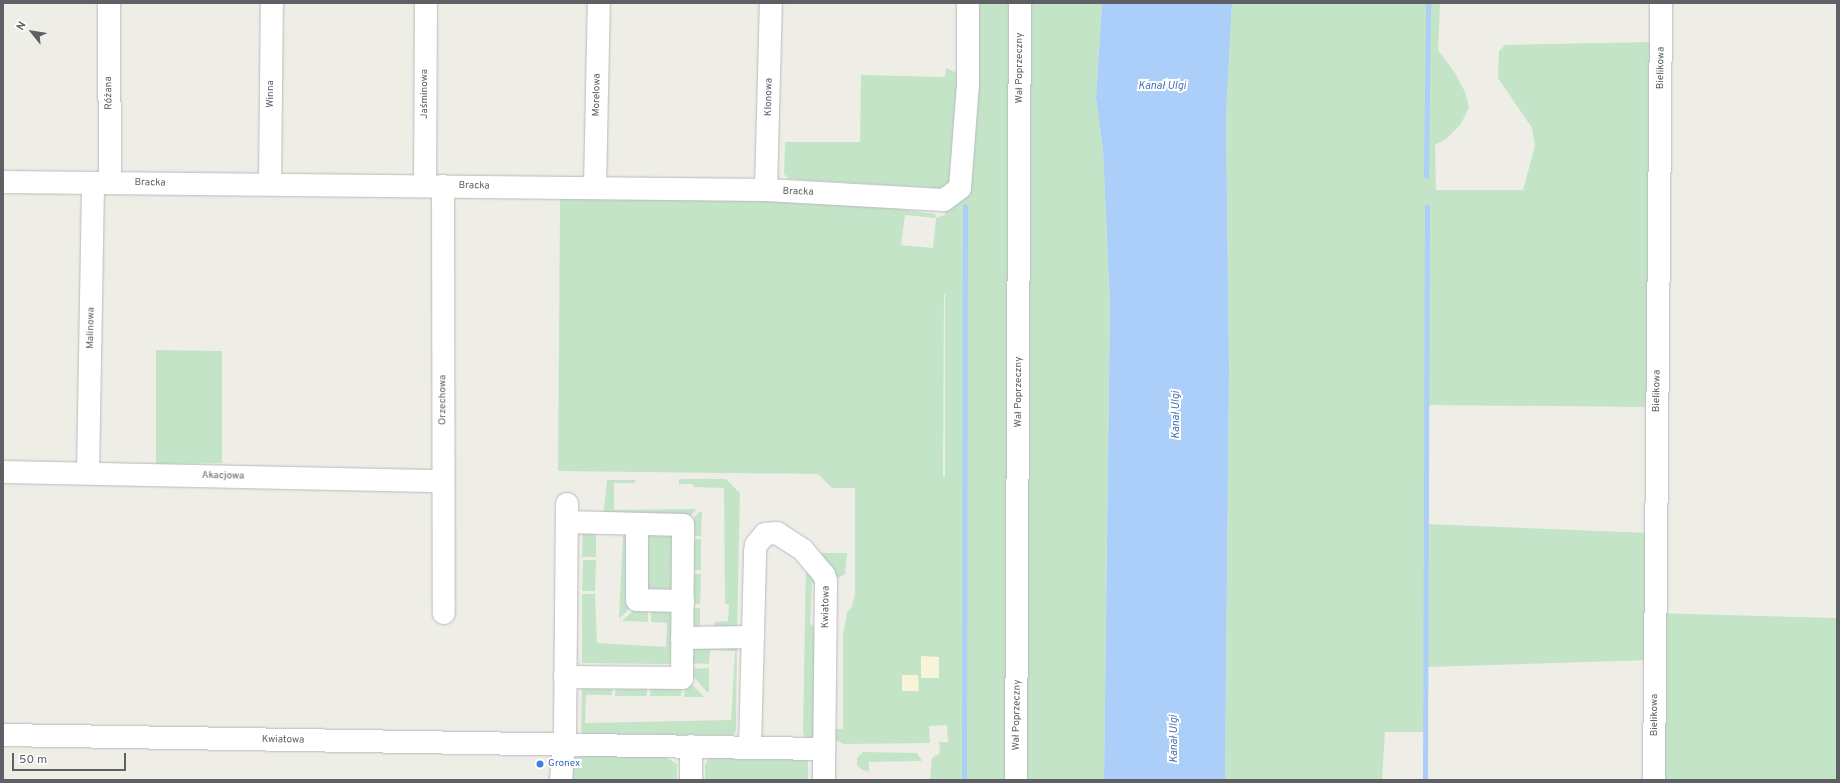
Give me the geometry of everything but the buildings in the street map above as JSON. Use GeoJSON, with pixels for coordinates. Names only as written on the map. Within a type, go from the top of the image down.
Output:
{"type":"FeatureCollection","features":[{"type":"Feature","properties":{"kind":"street","name":"Różana"},"geometry":{"type":"LineString","coordinates":[[102,183],[108,3]]}},
{"type":"Feature","properties":{"kind":"street","name":"Winna"},"geometry":{"type":"LineString","coordinates":[[270,184],[272,3]]}},
{"type":"Feature","properties":{"kind":"street","name":"Jaśminowa"},"geometry":{"type":"LineString","coordinates":[[426,3],[434,186]]}},
{"type":"Feature","properties":{"kind":"street","name":"Morelowa"},"geometry":{"type":"LineString","coordinates":[[595,187],[599,3]]}},
{"type":"Feature","properties":{"kind":"street","name":"Klonowa"},"geometry":{"type":"LineString","coordinates":[[766,190],[771,3]]}},
{"type":"Feature","properties":{"kind":"street","name":"Bracka"},"geometry":{"type":"LineString","coordinates":[[3,182],[595,187],[766,190],[944,200],[960,188],[968,84],[968,3]]}},
{"type":"Feature","properties":{"kind":"street","name":"Wał Poprzeczny"},"geometry":{"type":"LineString","coordinates":[[1016,780],[1020,3]]}},
{"type":"Feature","properties":{"kind":"street","name":"Bielikowa"},"geometry":{"type":"LineString","coordinates":[[1654,780],[1662,3]]}},
{"type":"Feature","properties":{"kind":"street","name":"Malinowa"},"geometry":{"type":"LineString","coordinates":[[88,473],[102,183]]}},
{"type":"Feature","properties":{"kind":"street","name":"Orzechowa"},"geometry":{"type":"LineString","coordinates":[[434,186],[443,481],[444,613]]}},
{"type":"Feature","properties":{"kind":"street","name":"Akacjowa"},"geometry":{"type":"LineString","coordinates":[[3,472],[443,481]]}},
{"type":"Feature","properties":{"kind":"street"},"geometry":{"type":"LineString","coordinates":[[561,780],[565,677],[567,513],[637,524],[683,525],[682,678],[565,677]]}},
{"type":"Feature","properties":{"kind":"street"},"geometry":{"type":"LineString","coordinates":[[637,524],[637,600],[683,601]]}},
{"type":"Feature","properties":{"kind":"street","name":"Kwiatowa"},"geometry":{"type":"LineString","coordinates":[[3,735],[824,749],[826,581],[824,575],[804,550],[777,533],[765,534],[756,545],[750,747]]}},
{"type":"Feature","properties":{"kind":"street"},"geometry":{"type":"LineString","coordinates":[[682,638],[753,637]]}},
{"type":"Feature","properties":{"kind":"street"},"geometry":{"type":"LineString","coordinates":[[691,746],[691,780]]}},
{"type":"Feature","properties":{"kind":"street"},"geometry":{"type":"LineString","coordinates":[[824,749],[824,780]]}},
{"type":"Feature","properties":{"kind":"green space"},"geometry":{"type":"Polygon","coordinates":[[[968,3],[1102,3],[1096,98],[1103,150],[1110,304],[1104,780],[930,780],[932,758],[940,753],[939,742],[948,742],[947,725],[929,726],[930,743],[844,744],[834,739],[832,729],[843,729],[843,634],[847,613],[852,606],[855,594],[855,488],[832,488],[818,474],[558,471],[560,197],[724,197],[898,205],[901,209],[935,214],[936,218],[945,215],[944,200],[960,188],[968,3]],[[905,215],[901,245],[933,248],[936,218],[905,215]],[[945,294],[943,476],[945,477],[945,294]]]}},
{"type":"Feature","properties":{"kind":"green space"},"geometry":{"type":"Polygon","coordinates":[[[1232,3],[1440,3],[1438,50],[1455,73],[1465,92],[1469,107],[1461,124],[1446,139],[1435,145],[1436,190],[1523,190],[1535,146],[1532,128],[1498,78],[1499,51],[1505,45],[1653,42],[1650,407],[1427,405],[1426,524],[1650,533],[1651,660],[1426,667],[1426,732],[1385,732],[1382,780],[1225,780],[1229,370],[1226,116],[1232,3]]]}},
{"type":"Feature","properties":{"kind":"green space"},"geometry":{"type":"Polygon","coordinates":[[[946,68],[964,76],[951,189],[789,179],[784,174],[785,142],[860,142],[861,75],[945,77],[946,68]]]}},
{"type":"Feature","properties":{"kind":"green space"},"geometry":{"type":"Polygon","coordinates":[[[156,350],[222,351],[222,463],[156,464],[156,350]]]}},
{"type":"Feature","properties":{"kind":"green space"},"geometry":{"type":"Polygon","coordinates":[[[679,479],[726,479],[740,493],[737,634],[690,634],[687,608],[700,608],[700,628],[714,628],[715,622],[728,621],[729,605],[725,604],[724,488],[693,487],[693,484],[679,484],[679,479]]]}},
{"type":"Feature","properties":{"kind":"green space"},"geometry":{"type":"Polygon","coordinates":[[[607,480],[635,480],[635,483],[614,483],[614,510],[696,509],[688,519],[603,518],[607,480]]]}},
{"type":"Feature","properties":{"kind":"green space"},"geometry":{"type":"Polygon","coordinates":[[[699,512],[702,512],[701,536],[689,536],[689,524],[699,512]]]}},
{"type":"Feature","properties":{"kind":"green space"},"geometry":{"type":"Polygon","coordinates":[[[583,527],[630,527],[634,604],[619,619],[623,533],[596,532],[596,557],[582,557],[583,527]]]}},
{"type":"Feature","properties":{"kind":"green space"},"geometry":{"type":"Polygon","coordinates":[[[642,529],[673,534],[675,598],[641,597],[642,529]]]}},
{"type":"Feature","properties":{"kind":"green space"},"geometry":{"type":"Polygon","coordinates":[[[688,539],[701,539],[701,570],[689,570],[688,539]]]}},
{"type":"Feature","properties":{"kind":"green space"},"geometry":{"type":"Polygon","coordinates":[[[817,553],[847,553],[845,574],[834,581],[817,553]]]}},
{"type":"Feature","properties":{"kind":"green space"},"geometry":{"type":"Polygon","coordinates":[[[583,560],[596,560],[595,591],[582,591],[583,560]]]}},
{"type":"Feature","properties":{"kind":"green space"},"geometry":{"type":"Polygon","coordinates":[[[806,560],[821,582],[812,583],[810,624],[817,629],[816,738],[805,738],[803,733],[806,560]]]}},
{"type":"Feature","properties":{"kind":"green space"},"geometry":{"type":"Polygon","coordinates":[[[688,574],[701,574],[700,604],[688,604],[688,574]]]}},
{"type":"Feature","properties":{"kind":"green space"},"geometry":{"type":"Polygon","coordinates":[[[582,594],[595,594],[597,643],[666,647],[667,623],[651,622],[652,604],[675,604],[672,662],[668,664],[582,663],[582,594]]]}},
{"type":"Feature","properties":{"kind":"green space"},"geometry":{"type":"Polygon","coordinates":[[[648,604],[648,622],[622,621],[637,607],[648,604]]]}},
{"type":"Feature","properties":{"kind":"green space"},"geometry":{"type":"Polygon","coordinates":[[[1655,613],[1837,618],[1837,780],[1654,780],[1655,613]]]}},
{"type":"Feature","properties":{"kind":"green space"},"geometry":{"type":"Polygon","coordinates":[[[737,641],[736,731],[733,735],[583,734],[581,731],[582,685],[613,683],[612,695],[586,695],[585,723],[731,720],[735,651],[710,650],[709,664],[686,663],[686,648],[737,641]]]}},
{"type":"Feature","properties":{"kind":"green space"},"geometry":{"type":"Polygon","coordinates":[[[709,668],[709,692],[707,692],[687,669],[709,668]]]}},
{"type":"Feature","properties":{"kind":"green space"},"geometry":{"type":"Polygon","coordinates":[[[616,683],[647,684],[647,696],[615,696],[616,683]]]}},
{"type":"Feature","properties":{"kind":"green space"},"geometry":{"type":"Polygon","coordinates":[[[651,684],[682,685],[681,696],[650,696],[651,684]]]}},
{"type":"Feature","properties":{"kind":"green space"},"geometry":{"type":"Polygon","coordinates":[[[685,684],[692,684],[704,697],[684,697],[685,684]]]}},
{"type":"Feature","properties":{"kind":"green space"},"geometry":{"type":"Polygon","coordinates":[[[863,752],[917,753],[922,761],[869,762],[869,772],[861,769],[857,765],[857,758],[863,752]]]}},
{"type":"Feature","properties":{"kind":"green space"},"geometry":{"type":"Polygon","coordinates":[[[580,755],[664,756],[677,764],[677,780],[570,780],[570,762],[580,755]]]}},
{"type":"Feature","properties":{"kind":"green space"},"geometry":{"type":"Polygon","coordinates":[[[709,758],[808,758],[808,780],[705,780],[705,765],[709,758]]]}},
{"type":"Feature","properties":{"kind":"sand"},"geometry":{"type":"Polygon","coordinates":[[[921,656],[939,657],[939,678],[921,678],[921,656]]]}},
{"type":"Feature","properties":{"kind":"sand"},"geometry":{"type":"Polygon","coordinates":[[[902,675],[918,675],[919,691],[902,691],[902,675]]]}},
{"type":"Feature","properties":{"kind":"water","name":"Kanał Ulgi"},"geometry":{"type":"Polygon","coordinates":[[[1102,3],[1232,3],[1226,116],[1229,370],[1225,780],[1104,780],[1110,304],[1103,150],[1096,98],[1102,3]]]}},
{"type":"Feature","properties":{"kind":"waterway"},"geometry":{"type":"LineString","coordinates":[[1426,176],[1428,3]]}},
{"type":"Feature","properties":{"kind":"waterway"},"geometry":{"type":"LineString","coordinates":[[964,780],[965,207]]}},
{"type":"Feature","properties":{"kind":"waterway"},"geometry":{"type":"LineString","coordinates":[[1425,780],[1427,207]]}},
{"type":"Feature","properties":{"kind":"place","name":"Gronex"},"geometry":{"type":"Point","coordinates":[540,764]}}]}
